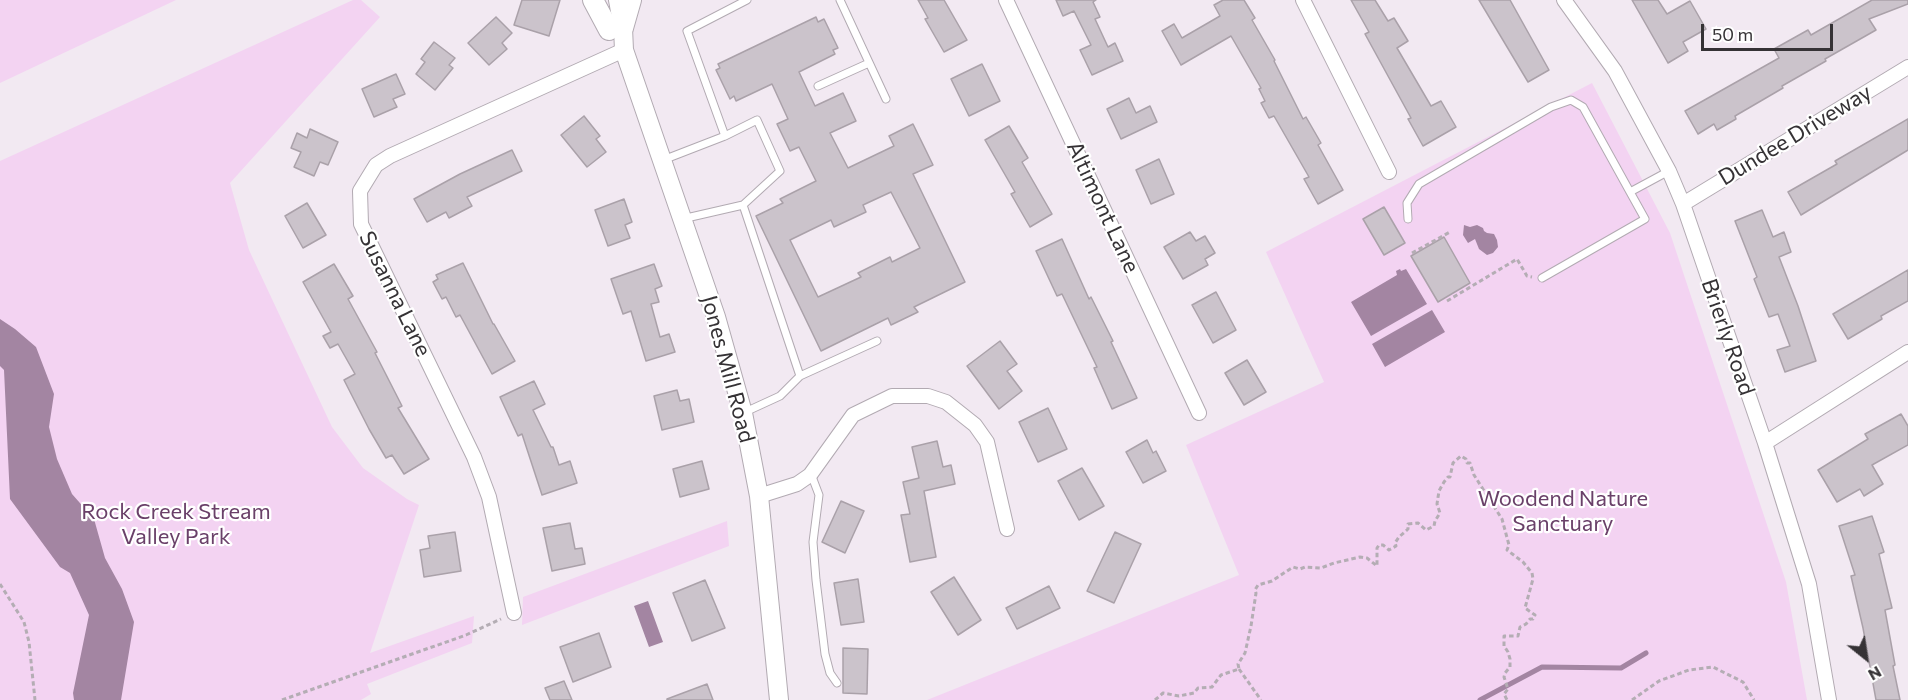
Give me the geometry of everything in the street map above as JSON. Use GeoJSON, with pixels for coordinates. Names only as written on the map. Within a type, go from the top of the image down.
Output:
{"type":"FeatureCollection","features":[{"type":"Feature","properties":{"kind":"main road"},"geometry":{"type":"LineString","coordinates":[[593,0],[616,29],[631,0]]}},
{"type":"Feature","properties":{"kind":"street","name":"Jones Mill Road"},"geometry":{"type":"LineString","coordinates":[[601,0],[624,50],[716,317],[743,413],[759,496],[779,700]]}},
{"type":"Feature","properties":{"kind":"street","name":"Jones Mill Road"},"geometry":{"type":"LineString","coordinates":[[616,29],[618,0]]}},
{"type":"Feature","properties":{"kind":"street","name":"Altimont Lane"},"geometry":{"type":"LineString","coordinates":[[1006,0],[1199,413]]}},
{"type":"Feature","properties":{"kind":"street"},"geometry":{"type":"LineString","coordinates":[[1303,0],[1389,172]]}},
{"type":"Feature","properties":{"kind":"street","name":"Brierly Road"},"geometry":{"type":"LineString","coordinates":[[1564,0],[1616,71],[1669,171],[1683,204],[1765,443],[1809,584],[1829,700]]}},
{"type":"Feature","properties":{"kind":"street","name":"Susanna Lane"},"geometry":{"type":"LineString","coordinates":[[514,613],[489,497],[474,457],[362,224],[360,191],[376,165],[390,156],[624,50]]}},
{"type":"Feature","properties":{"kind":"street","name":"Dundee Driveway"},"geometry":{"type":"LineString","coordinates":[[1683,204],[1908,67]]}},
{"type":"Feature","properties":{"kind":"street"},"geometry":{"type":"LineString","coordinates":[[1765,443],[1908,352]]}},
{"type":"Feature","properties":{"kind":"street"},"geometry":{"type":"LineString","coordinates":[[759,496],[797,484],[811,474],[853,416],[892,396],[928,396],[946,402],[975,425],[987,442],[1007,529]]}},
{"type":"Feature","properties":{"kind":"lane"},"geometry":{"type":"LineString","coordinates":[[725,136],[687,31],[747,0]]}},
{"type":"Feature","properties":{"kind":"lane"},"geometry":{"type":"LineString","coordinates":[[840,0],[886,99]]}},
{"type":"Feature","properties":{"kind":"lane"},"geometry":{"type":"LineString","coordinates":[[818,86],[869,63]]}},
{"type":"Feature","properties":{"kind":"lane"},"geometry":{"type":"LineString","coordinates":[[1408,219],[1407,203],[1419,184],[1551,107],[1571,100],[1583,106],[1645,219],[1542,278]]}},
{"type":"Feature","properties":{"kind":"lane"},"geometry":{"type":"LineString","coordinates":[[662,161],[725,136],[757,120],[780,171],[743,205],[682,219]]}},
{"type":"Feature","properties":{"kind":"lane"},"geometry":{"type":"LineString","coordinates":[[1629,192],[1669,171]]}},
{"type":"Feature","properties":{"kind":"lane"},"geometry":{"type":"LineString","coordinates":[[743,205],[800,376]]}},
{"type":"Feature","properties":{"kind":"lane"},"geometry":{"type":"LineString","coordinates":[[743,413],[780,396],[800,376],[877,341]]}},
{"type":"Feature","properties":{"kind":"lane"},"geometry":{"type":"LineString","coordinates":[[811,474],[819,495],[813,542],[825,654],[830,673],[837,683]]}},
{"type":"Feature","properties":{"kind":"path"},"geometry":{"type":"LineString","coordinates":[[1412,253],[1450,232]]}},
{"type":"Feature","properties":{"kind":"path"},"geometry":{"type":"LineString","coordinates":[[1447,301],[1517,259],[1527,276],[1542,278]]}},
{"type":"Feature","properties":{"kind":"path"},"geometry":{"type":"LineString","coordinates":[[1261,700],[1239,669],[1238,664],[1245,653],[1256,598],[1255,590],[1258,585],[1272,581],[1293,567],[1321,568],[1360,557],[1367,558],[1377,566],[1379,545],[1389,550],[1395,546],[1399,537],[1408,529],[1408,524],[1418,523],[1426,530],[1434,526],[1440,513],[1437,504],[1439,491],[1443,482],[1450,477],[1453,463],[1461,456],[1466,459],[1467,463],[1470,463],[1474,475],[1502,519],[1509,545],[1507,550],[1523,562],[1532,573],[1533,579],[1525,608],[1535,615],[1533,619],[1520,627],[1518,636],[1504,636],[1504,646],[1510,658],[1510,667],[1504,677],[1508,690],[1504,694],[1507,700]]}},
{"type":"Feature","properties":{"kind":"path"},"geometry":{"type":"LineString","coordinates":[[0,584],[24,622],[35,700]]}},
{"type":"Feature","properties":{"kind":"path"},"geometry":{"type":"LineString","coordinates":[[282,700],[466,635],[514,613]]}},
{"type":"Feature","properties":{"kind":"path"},"geometry":{"type":"LineString","coordinates":[[1632,700],[1659,681],[1689,670],[1713,667],[1743,682],[1754,700]]}},
{"type":"Feature","properties":{"kind":"path"},"geometry":{"type":"LineString","coordinates":[[1155,700],[1163,693],[1179,696],[1194,693],[1198,688],[1212,687],[1221,675],[1239,669]]}},
{"type":"Feature","properties":{"kind":"green space"},"geometry":{"type":"Polygon","coordinates":[[[0,0],[176,0],[0,83],[0,0]]]}},
{"type":"Feature","properties":{"kind":"green space","name":"Rock Creek Stream Valley Park"},"geometry":{"type":"Polygon","coordinates":[[[353,0],[361,0],[380,17],[230,183],[249,250],[332,427],[363,468],[419,505],[370,653],[474,616],[472,643],[367,684],[371,694],[361,700],[0,700],[0,161],[353,0]]]}},
{"type":"Feature","properties":{"kind":"green space","name":"Woodend Nature Sanctuary"},"geometry":{"type":"Polygon","coordinates":[[[1592,83],[1670,233],[1786,582],[1807,700],[927,700],[1239,575],[1186,445],[1324,382],[1266,252],[1592,83]]]}},
{"type":"Feature","properties":{"kind":"green space"},"geometry":{"type":"Polygon","coordinates":[[[727,521],[729,546],[522,625],[523,597],[727,521]]]}},
{"type":"Feature","properties":{"kind":"shaded area"},"geometry":{"type":"Polygon","coordinates":[[[1464,225],[1470,227],[1477,225],[1487,233],[1494,234],[1498,247],[1493,253],[1487,255],[1479,249],[1475,239],[1468,243],[1463,235],[1464,225]]]}},
{"type":"Feature","properties":{"kind":"shaded area"},"geometry":{"type":"Polygon","coordinates":[[[1400,269],[1401,271],[1406,269],[1427,304],[1371,336],[1351,302],[1397,275],[1396,271],[1400,269]]]}},
{"type":"Feature","properties":{"kind":"shaded area"},"geometry":{"type":"Polygon","coordinates":[[[1432,310],[1445,332],[1385,367],[1372,344],[1432,310]]]}},
{"type":"Feature","properties":{"kind":"shaded area"},"geometry":{"type":"Polygon","coordinates":[[[0,319],[36,347],[54,394],[49,427],[57,459],[72,494],[94,519],[105,558],[122,589],[134,622],[121,700],[74,700],[73,693],[89,615],[70,573],[60,567],[10,499],[4,370],[0,366],[0,319]]]}},
{"type":"Feature","properties":{"kind":"shaded area"},"geometry":{"type":"Polygon","coordinates":[[[648,601],[663,642],[649,647],[634,606],[648,601]]]}},
{"type":"Feature","properties":{"kind":"building"},"geometry":{"type":"Polygon","coordinates":[[[522,0],[560,0],[549,36],[514,25],[522,0]]]}},
{"type":"Feature","properties":{"kind":"building"},"geometry":{"type":"Polygon","coordinates":[[[918,0],[944,0],[967,40],[944,52],[925,19],[928,18],[918,0]]]}},
{"type":"Feature","properties":{"kind":"building"},"geometry":{"type":"Polygon","coordinates":[[[1056,0],[1096,0],[1093,2],[1100,17],[1095,19],[1108,47],[1115,43],[1123,61],[1092,75],[1080,50],[1091,45],[1074,11],[1063,16],[1056,0]]]}},
{"type":"Feature","properties":{"kind":"building"},"geometry":{"type":"Polygon","coordinates":[[[1223,0],[1244,0],[1255,18],[1252,20],[1275,60],[1303,119],[1306,117],[1321,143],[1318,145],[1343,190],[1318,204],[1304,179],[1309,177],[1274,116],[1269,118],[1261,103],[1265,101],[1259,89],[1261,88],[1231,36],[1181,65],[1162,31],[1174,24],[1182,38],[1220,16],[1214,5],[1223,0]]]}},
{"type":"Feature","properties":{"kind":"building"},"geometry":{"type":"Polygon","coordinates":[[[1351,0],[1375,0],[1388,21],[1394,18],[1408,41],[1397,48],[1431,106],[1441,101],[1456,127],[1423,146],[1408,119],[1411,118],[1365,34],[1369,32],[1351,0]]]}},
{"type":"Feature","properties":{"kind":"building"},"geometry":{"type":"Polygon","coordinates":[[[1479,0],[1510,0],[1549,70],[1528,82],[1479,0]]]}},
{"type":"Feature","properties":{"kind":"building"},"geometry":{"type":"Polygon","coordinates":[[[1632,0],[1658,0],[1667,14],[1690,1],[1706,29],[1683,42],[1688,51],[1668,63],[1632,0]]]}},
{"type":"Feature","properties":{"kind":"building"},"geometry":{"type":"Polygon","coordinates":[[[1872,0],[1908,0],[1908,4],[1869,19],[1876,30],[1782,86],[1783,88],[1735,116],[1736,119],[1717,130],[1714,124],[1698,134],[1685,111],[1779,58],[1774,49],[1808,30],[1811,35],[1872,0]]]}},
{"type":"Feature","properties":{"kind":"building"},"geometry":{"type":"Polygon","coordinates":[[[496,17],[512,33],[502,43],[507,49],[489,65],[468,43],[496,17]]]}},
{"type":"Feature","properties":{"kind":"building"},"geometry":{"type":"Polygon","coordinates":[[[816,17],[818,22],[824,19],[838,48],[833,50],[835,54],[799,72],[815,106],[843,93],[856,121],[830,133],[848,168],[894,146],[889,136],[913,124],[933,165],[913,174],[965,282],[914,307],[918,312],[891,325],[888,318],[821,351],[756,216],[783,203],[780,199],[816,181],[799,147],[790,151],[777,124],[788,119],[772,84],[736,101],[734,96],[730,99],[716,70],[720,68],[718,64],[816,17]],[[891,192],[863,205],[866,212],[834,227],[831,220],[790,240],[818,297],[861,277],[858,273],[890,257],[892,262],[920,248],[891,192]]]}},
{"type":"Feature","properties":{"kind":"building"},"geometry":{"type":"Polygon","coordinates":[[[434,42],[455,58],[449,65],[453,68],[435,90],[416,74],[425,62],[421,59],[434,42]]]}},
{"type":"Feature","properties":{"kind":"building"},"geometry":{"type":"Polygon","coordinates":[[[982,64],[1000,101],[969,116],[951,79],[982,64]]]}},
{"type":"Feature","properties":{"kind":"building"},"geometry":{"type":"Polygon","coordinates":[[[396,74],[405,94],[393,99],[397,107],[374,117],[362,89],[396,74]]]}},
{"type":"Feature","properties":{"kind":"building"},"geometry":{"type":"Polygon","coordinates":[[[1129,98],[1136,113],[1150,106],[1157,122],[1121,139],[1107,109],[1129,98]]]}},
{"type":"Feature","properties":{"kind":"building"},"geometry":{"type":"Polygon","coordinates":[[[584,116],[600,136],[596,139],[606,152],[587,167],[561,135],[584,116]]]}},
{"type":"Feature","properties":{"kind":"building"},"geometry":{"type":"Polygon","coordinates":[[[1908,119],[1908,150],[1801,215],[1788,192],[1837,164],[1835,161],[1908,119]]]}},
{"type":"Feature","properties":{"kind":"building"},"geometry":{"type":"Polygon","coordinates":[[[1009,126],[1028,158],[1022,162],[1052,214],[1030,227],[1011,194],[1015,192],[985,140],[1009,126]]]}},
{"type":"Feature","properties":{"kind":"building"},"geometry":{"type":"Polygon","coordinates":[[[310,129],[338,142],[328,165],[320,162],[314,176],[294,167],[301,152],[291,148],[297,133],[307,138],[310,129]]]}},
{"type":"Feature","properties":{"kind":"building"},"geometry":{"type":"Polygon","coordinates":[[[512,150],[522,171],[467,197],[472,206],[449,218],[446,212],[427,222],[414,199],[512,150]]]}},
{"type":"Feature","properties":{"kind":"building"},"geometry":{"type":"Polygon","coordinates":[[[1159,159],[1174,194],[1151,204],[1136,170],[1159,159]]]}},
{"type":"Feature","properties":{"kind":"building"},"geometry":{"type":"Polygon","coordinates":[[[624,199],[632,222],[625,225],[630,238],[608,246],[595,210],[624,199]]]}},
{"type":"Feature","properties":{"kind":"building"},"geometry":{"type":"Polygon","coordinates":[[[307,203],[326,235],[303,248],[285,216],[307,203]]]}},
{"type":"Feature","properties":{"kind":"building"},"geometry":{"type":"Polygon","coordinates":[[[1384,207],[1405,243],[1384,255],[1363,219],[1384,207]]]}},
{"type":"Feature","properties":{"kind":"building"},"geometry":{"type":"Polygon","coordinates":[[[1762,210],[1773,237],[1784,232],[1791,252],[1779,257],[1816,361],[1785,372],[1777,350],[1790,346],[1778,314],[1769,317],[1754,279],[1757,277],[1735,221],[1762,210]]]}},
{"type":"Feature","properties":{"kind":"building"},"geometry":{"type":"Polygon","coordinates":[[[1190,232],[1196,241],[1205,236],[1215,253],[1205,259],[1208,265],[1183,279],[1164,247],[1190,232]]]}},
{"type":"Feature","properties":{"kind":"building"},"geometry":{"type":"Polygon","coordinates":[[[1444,237],[1470,283],[1438,302],[1411,256],[1444,237]]]}},
{"type":"Feature","properties":{"kind":"building"},"geometry":{"type":"Polygon","coordinates":[[[1062,239],[1089,299],[1091,297],[1113,341],[1111,342],[1137,398],[1112,409],[1094,368],[1097,367],[1062,294],[1057,296],[1036,251],[1062,239]]]}},
{"type":"Feature","properties":{"kind":"building"},"geometry":{"type":"Polygon","coordinates":[[[463,263],[493,324],[515,361],[492,374],[460,315],[456,317],[446,297],[442,299],[433,282],[438,279],[436,275],[463,263]]]}},
{"type":"Feature","properties":{"kind":"building"},"geometry":{"type":"Polygon","coordinates":[[[334,264],[353,296],[348,299],[377,352],[375,353],[402,406],[398,408],[429,459],[404,474],[392,455],[386,458],[369,429],[344,380],[355,374],[338,344],[330,348],[323,336],[331,332],[303,282],[334,264]]]}},
{"type":"Feature","properties":{"kind":"building"},"geometry":{"type":"Polygon","coordinates":[[[654,264],[662,286],[655,289],[659,302],[651,304],[660,337],[669,334],[675,352],[646,361],[631,311],[623,314],[611,279],[654,264]]]}},
{"type":"Feature","properties":{"kind":"building"},"geometry":{"type":"Polygon","coordinates":[[[1908,270],[1908,301],[1848,339],[1833,314],[1908,270]]]}},
{"type":"Feature","properties":{"kind":"building"},"geometry":{"type":"Polygon","coordinates":[[[1216,292],[1236,330],[1213,343],[1192,305],[1216,292]]]}},
{"type":"Feature","properties":{"kind":"building"},"geometry":{"type":"Polygon","coordinates":[[[1000,341],[1017,364],[1007,371],[1022,391],[999,409],[967,366],[1000,341]]]}},
{"type":"Feature","properties":{"kind":"building"},"geometry":{"type":"Polygon","coordinates":[[[1247,360],[1266,392],[1244,405],[1225,373],[1247,360]]]}},
{"type":"Feature","properties":{"kind":"building"},"geometry":{"type":"Polygon","coordinates":[[[534,381],[545,404],[533,410],[553,447],[559,465],[570,461],[577,483],[542,495],[522,434],[518,436],[500,397],[534,381]]]}},
{"type":"Feature","properties":{"kind":"building"},"geometry":{"type":"Polygon","coordinates":[[[677,390],[680,401],[689,399],[694,422],[662,430],[654,396],[677,390]]]}},
{"type":"Feature","properties":{"kind":"building"},"geometry":{"type":"Polygon","coordinates":[[[1048,408],[1067,449],[1038,462],[1019,422],[1048,408]]]}},
{"type":"Feature","properties":{"kind":"building"},"geometry":{"type":"Polygon","coordinates":[[[1901,414],[1908,426],[1908,445],[1872,465],[1883,484],[1864,496],[1860,489],[1837,502],[1818,470],[1868,439],[1865,434],[1901,414]]]}},
{"type":"Feature","properties":{"kind":"building"},"geometry":{"type":"Polygon","coordinates":[[[1147,440],[1153,453],[1156,451],[1166,471],[1143,483],[1126,452],[1147,440]]]}},
{"type":"Feature","properties":{"kind":"building"},"geometry":{"type":"Polygon","coordinates":[[[937,441],[943,467],[951,465],[955,484],[924,491],[936,557],[910,562],[901,515],[910,514],[903,482],[919,478],[912,447],[937,441]]]}},
{"type":"Feature","properties":{"kind":"building"},"geometry":{"type":"Polygon","coordinates":[[[702,461],[709,489],[680,497],[673,469],[702,461]]]}},
{"type":"Feature","properties":{"kind":"building"},"geometry":{"type":"Polygon","coordinates":[[[1082,468],[1104,506],[1079,520],[1058,481],[1082,468]]]}},
{"type":"Feature","properties":{"kind":"building"},"geometry":{"type":"Polygon","coordinates":[[[841,501],[864,511],[845,553],[822,542],[841,501]]]}},
{"type":"Feature","properties":{"kind":"building"},"geometry":{"type":"Polygon","coordinates":[[[1872,516],[1884,552],[1879,554],[1892,608],[1885,610],[1900,700],[1876,700],[1851,576],[1855,575],[1839,526],[1872,516]]]}},
{"type":"Feature","properties":{"kind":"building"},"geometry":{"type":"Polygon","coordinates":[[[570,523],[575,549],[582,548],[585,564],[552,571],[543,528],[570,523]]]}},
{"type":"Feature","properties":{"kind":"building"},"geometry":{"type":"Polygon","coordinates":[[[455,532],[461,571],[424,577],[420,550],[430,548],[428,536],[455,532]]]}},
{"type":"Feature","properties":{"kind":"building"},"geometry":{"type":"Polygon","coordinates":[[[1115,532],[1141,544],[1114,603],[1087,591],[1115,532]]]}},
{"type":"Feature","properties":{"kind":"building"},"geometry":{"type":"Polygon","coordinates":[[[954,577],[981,620],[958,635],[931,592],[954,577]]]}},
{"type":"Feature","properties":{"kind":"building"},"geometry":{"type":"Polygon","coordinates":[[[858,579],[864,622],[841,625],[834,583],[858,579]]]}},
{"type":"Feature","properties":{"kind":"building"},"geometry":{"type":"Polygon","coordinates":[[[705,580],[725,628],[692,641],[673,593],[705,580]]]}},
{"type":"Feature","properties":{"kind":"building"},"geometry":{"type":"Polygon","coordinates":[[[1049,586],[1060,608],[1017,629],[1006,608],[1049,586]]]}},
{"type":"Feature","properties":{"kind":"building"},"geometry":{"type":"Polygon","coordinates":[[[599,633],[611,667],[573,682],[560,647],[599,633]]]}},
{"type":"Feature","properties":{"kind":"building"},"geometry":{"type":"Polygon","coordinates":[[[843,648],[868,649],[867,694],[843,693],[843,648]]]}},
{"type":"Feature","properties":{"kind":"building"},"geometry":{"type":"Polygon","coordinates":[[[564,681],[572,700],[550,700],[545,688],[564,681]]]}},
{"type":"Feature","properties":{"kind":"building"},"geometry":{"type":"Polygon","coordinates":[[[707,684],[713,700],[667,700],[667,699],[707,684]]]}},
{"type":"Feature","properties":{"kind":"waterway"},"geometry":{"type":"LineString","coordinates":[[1480,700],[1542,667],[1621,668],[1646,653]]}}]}
